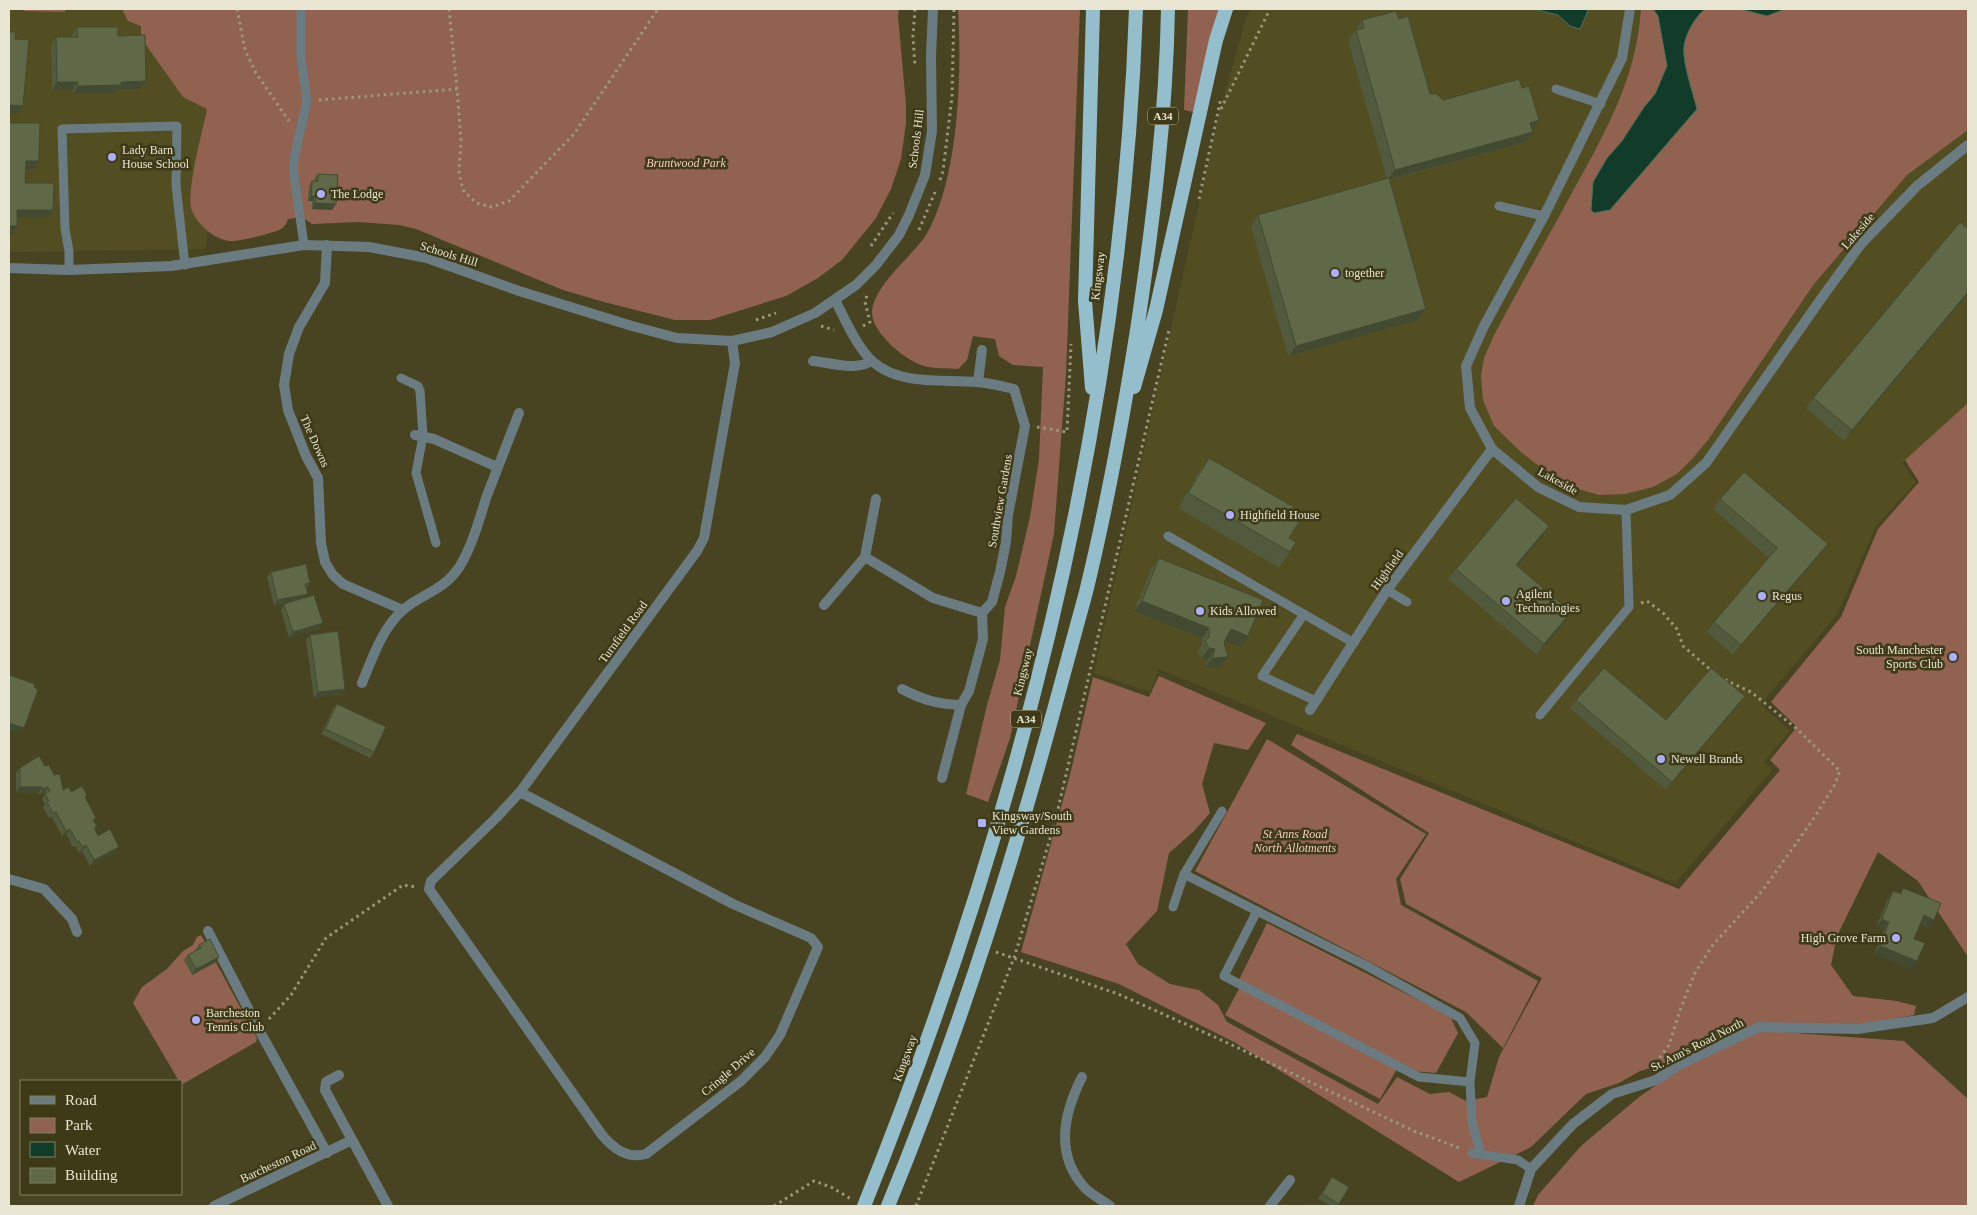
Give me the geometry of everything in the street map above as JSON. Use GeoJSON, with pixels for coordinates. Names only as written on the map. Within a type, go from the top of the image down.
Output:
{"type":"FeatureCollection","features":[{"type":"Feature","properties":{"kind":"highway"},"geometry":{"type":"LineString","coordinates":[[1093,9],[1085,301],[1094,412]]}},
{"type":"Feature","properties":{"kind":"highway","name":"Kingsway"},"geometry":{"type":"LineString","coordinates":[[860,1204],[902,1112],[964,937],[993,844],[1060,583],[1081,487],[1094,412],[1121,215],[1134,62],[1136,9]]}},
{"type":"Feature","properties":{"kind":"highway","name":"A34"},"geometry":{"type":"LineString","coordinates":[[888,1206],[922,1123],[950,1046],[1014,854],[1086,591],[1122,421],[1152,223],[1165,91],[1168,9]]}},
{"type":"Feature","properties":{"kind":"highway"},"geometry":{"type":"LineString","coordinates":[[1122,421],[1140,372],[1156,310],[1215,48],[1226,9]]}},
{"type":"Feature","properties":{"kind":"street","name":"Schools Hill"},"geometry":{"type":"LineString","coordinates":[[9,268],[69,270],[185,265],[304,244],[369,247],[427,258],[520,291],[676,338],[732,341],[784,328],[800,321],[856,285],[876,265],[899,235],[919,191],[929,154],[932,131],[931,48],[933,9]]}},
{"type":"Feature","properties":{"kind":"street","name":"Lakeside"},"geometry":{"type":"LineString","coordinates":[[1630,9],[1622,58],[1601,104],[1544,216],[1484,326],[1466,366],[1470,408],[1492,450],[1538,487],[1579,507],[1626,510],[1670,495],[1706,463],[1861,244],[1917,186],[1968,145]]}},
{"type":"Feature","properties":{"kind":"street","name":"The Downs"},"geometry":{"type":"LineString","coordinates":[[327,245],[325,282],[299,327],[289,354],[284,385],[288,410],[306,456],[318,478],[321,543],[325,562],[333,575],[343,584],[403,610]]}},
{"type":"Feature","properties":{"kind":"street"},"geometry":{"type":"LineString","coordinates":[[835,300],[860,346],[872,361],[893,373],[911,378],[978,382],[982,350]]}},
{"type":"Feature","properties":{"kind":"street","name":"Turnfield Road"},"geometry":{"type":"LineString","coordinates":[[429,888],[431,881],[520,792],[690,561],[704,538],[735,363],[732,341]]}},
{"type":"Feature","properties":{"kind":"street"},"geometry":{"type":"LineString","coordinates":[[813,361],[854,367],[864,366],[872,361]]}},
{"type":"Feature","properties":{"kind":"street","name":"Southview Gardens"},"geometry":{"type":"LineString","coordinates":[[978,382],[1014,389],[1026,426],[1008,514],[1006,542],[1000,572],[992,602],[982,614]]}},
{"type":"Feature","properties":{"kind":"street"},"geometry":{"type":"LineString","coordinates":[[362,683],[388,628],[403,610],[442,586],[459,566],[472,540],[497,467],[519,412]]}},
{"type":"Feature","properties":{"kind":"street"},"geometry":{"type":"LineString","coordinates":[[419,435],[434,438],[497,467]]}},
{"type":"Feature","properties":{"kind":"street","name":"Highfield"},"geometry":{"type":"LineString","coordinates":[[1313,705],[1388,590],[1492,450]]}},
{"type":"Feature","properties":{"kind":"street"},"geometry":{"type":"LineString","coordinates":[[824,605],[865,557],[876,499]]}},
{"type":"Feature","properties":{"kind":"street"},"geometry":{"type":"LineString","coordinates":[[865,557],[933,598],[982,614],[983,639],[969,691],[961,705],[942,778]]}},
{"type":"Feature","properties":{"kind":"street"},"geometry":{"type":"LineString","coordinates":[[902,688],[919,698],[940,704],[961,705]]}},
{"type":"Feature","properties":{"kind":"street","name":"Cringle Drive"},"geometry":{"type":"LineString","coordinates":[[429,888],[602,1135],[615,1149],[639,1156],[646,1154],[741,1081],[765,1058],[780,1035],[812,963],[818,947],[811,938],[733,904],[520,792]]}},
{"type":"Feature","properties":{"kind":"street"},"geometry":{"type":"LineString","coordinates":[[9,879],[25,882],[44,889],[72,919],[77,932]]}},
{"type":"Feature","properties":{"kind":"street"},"geometry":{"type":"LineString","coordinates":[[208,931],[264,1039],[327,1153]]}},
{"type":"Feature","properties":{"kind":"street","name":"St. Ann's Road North"},"geometry":{"type":"LineString","coordinates":[[1518,1206],[1531,1169],[1573,1124],[1612,1094],[1656,1080],[1679,1065],[1759,1028],[1857,1029],[1933,1018],[1968,997]]}},
{"type":"Feature","properties":{"kind":"street"},"geometry":{"type":"LineString","coordinates":[[339,1075],[326,1082],[325,1090],[388,1206]]}},
{"type":"Feature","properties":{"kind":"street"},"geometry":{"type":"LineString","coordinates":[[1082,1076],[1070,1100],[1064,1133],[1069,1164],[1085,1188],[1110,1206]]}},
{"type":"Feature","properties":{"kind":"street","name":"Barcheston Road"},"geometry":{"type":"LineString","coordinates":[[214,1206],[352,1140]]}},
{"type":"Feature","properties":{"kind":"street"},"geometry":{"type":"LineString","coordinates":[[1270,1206],[1290,1180]]}},
{"type":"Feature","properties":{"kind":"lane"},"geometry":{"type":"LineString","coordinates":[[301,9],[301,58],[307,101],[293,168],[304,244]]}},
{"type":"Feature","properties":{"kind":"lane"},"geometry":{"type":"LineString","coordinates":[[1556,89],[1601,104]]}},
{"type":"Feature","properties":{"kind":"lane"},"geometry":{"type":"LineString","coordinates":[[69,270],[69,252],[65,229],[62,129],[177,126],[176,185],[180,228],[185,250],[185,265]]}},
{"type":"Feature","properties":{"kind":"lane"},"geometry":{"type":"LineString","coordinates":[[1499,206],[1544,216]]}},
{"type":"Feature","properties":{"kind":"lane"},"geometry":{"type":"LineString","coordinates":[[401,378],[418,386],[420,391],[416,473],[436,543]]}},
{"type":"Feature","properties":{"kind":"lane"},"geometry":{"type":"LineString","coordinates":[[1540,715],[1629,607],[1626,510]]}},
{"type":"Feature","properties":{"kind":"lane"},"geometry":{"type":"LineString","coordinates":[[1168,536],[1354,643]]}},
{"type":"Feature","properties":{"kind":"lane"},"geometry":{"type":"LineString","coordinates":[[1388,590],[1407,602]]}},
{"type":"Feature","properties":{"kind":"lane"},"geometry":{"type":"LineString","coordinates":[[1304,614],[1262,676],[1313,705]]}},
{"type":"Feature","properties":{"kind":"lane"},"geometry":{"type":"LineString","coordinates":[[1173,907],[1184,874],[1222,811]]}},
{"type":"Feature","properties":{"kind":"lane"},"geometry":{"type":"LineString","coordinates":[[1184,874],[1367,966],[1460,1018],[1475,1043],[1470,1082],[1476,1154],[1518,1160],[1531,1169]]}},
{"type":"Feature","properties":{"kind":"lane"},"geometry":{"type":"LineString","coordinates":[[1257,911],[1224,976],[1419,1078],[1470,1082]]}},
{"type":"Feature","properties":{"kind":"path"},"geometry":{"type":"LineString","coordinates":[[237,9],[245,50],[256,73],[291,124]]}},
{"type":"Feature","properties":{"kind":"path"},"geometry":{"type":"LineString","coordinates":[[449,9],[458,89],[461,140],[459,172],[463,190],[476,203],[492,207],[509,200],[574,134],[658,9]]}},
{"type":"Feature","properties":{"kind":"path"},"geometry":{"type":"LineString","coordinates":[[915,9],[913,36],[916,73]]}},
{"type":"Feature","properties":{"kind":"path"},"geometry":{"type":"LineString","coordinates":[[1198,201],[1218,114],[1270,9]]}},
{"type":"Feature","properties":{"kind":"path"},"geometry":{"type":"LineString","coordinates":[[307,101],[458,89]]}},
{"type":"Feature","properties":{"kind":"path"},"geometry":{"type":"LineString","coordinates":[[870,248],[894,210]]}},
{"type":"Feature","properties":{"kind":"path"},"geometry":{"type":"LineString","coordinates":[[755,320],[780,312]]}},
{"type":"Feature","properties":{"kind":"path"},"geometry":{"type":"LineString","coordinates":[[916,1206],[1014,958],[1055,822],[1169,327]]}},
{"type":"Feature","properties":{"kind":"path"},"geometry":{"type":"LineString","coordinates":[[1629,607],[1646,601],[1663,613],[1677,630],[1683,646],[1717,675],[1751,692],[1796,729],[1840,771],[1834,786],[1812,821],[1763,890],[1712,946],[1695,973],[1680,1010],[1669,1045],[1655,1064],[1656,1080]]}},
{"type":"Feature","properties":{"kind":"path"},"geometry":{"type":"LineString","coordinates":[[273,1027],[269,1018],[291,995],[326,938],[403,885],[429,888]]}},
{"type":"Feature","properties":{"kind":"path"},"geometry":{"type":"LineString","coordinates":[[1014,958],[1118,994],[1218,1038],[1414,1131],[1476,1154]]}},
{"type":"Feature","properties":{"kind":"path"},"geometry":{"type":"LineString","coordinates":[[774,1206],[814,1181],[831,1187],[860,1204]]}},
{"type":"Feature","properties":{"kind":"shaded area","name":"Lady Barn House School"},"geometry":{"type":"Polygon","coordinates":[[[9,9],[170,9],[224,78],[206,249],[9,252],[9,9]]]}},
{"type":"Feature","properties":{"kind":"shaded area"},"geometry":{"type":"Polygon","coordinates":[[[1251,9],[1968,9],[1968,404],[1902,463],[1916,482],[1876,526],[1838,613],[1761,704],[1790,731],[1764,762],[1772,770],[1675,883],[1159,669],[1150,692],[1094,673],[1219,114],[1246,19],[1251,9]]]}},
{"type":"Feature","properties":{"kind":"green space"},"geometry":{"type":"Polygon","coordinates":[[[24,9],[65,9],[65,12],[24,11],[24,9]]]}},
{"type":"Feature","properties":{"kind":"green space","name":"Bruntwood Park"},"geometry":{"type":"Polygon","coordinates":[[[122,9],[899,9],[898,16],[906,105],[906,123],[901,159],[891,189],[876,218],[842,260],[818,278],[786,296],[710,320],[675,320],[563,290],[416,229],[399,225],[358,222],[312,224],[302,217],[288,219],[282,228],[270,233],[239,240],[224,240],[213,235],[203,226],[192,211],[190,203],[193,177],[207,109],[183,97],[141,38],[141,26],[128,21],[122,9]]]}},
{"type":"Feature","properties":{"kind":"green space"},"geometry":{"type":"Polygon","coordinates":[[[958,9],[1080,9],[1066,374],[1054,534],[1010,738],[988,802],[966,794],[987,705],[1000,660],[1005,607],[1016,576],[1030,517],[1039,459],[1043,367],[1013,365],[999,356],[995,339],[973,336],[967,360],[958,369],[924,366],[901,354],[887,340],[876,326],[872,308],[883,286],[926,235],[937,212],[945,185],[952,156],[956,125],[959,63],[958,9]]]}},
{"type":"Feature","properties":{"kind":"green space"},"geometry":{"type":"Polygon","coordinates":[[[1188,9],[1220,9],[1193,112],[1184,110],[1188,9]]]}},
{"type":"Feature","properties":{"kind":"green space"},"geometry":{"type":"Polygon","coordinates":[[[1641,9],[1968,9],[1968,130],[1907,175],[1814,284],[1708,440],[1677,474],[1653,487],[1625,494],[1599,495],[1575,488],[1553,477],[1522,453],[1494,426],[1483,400],[1481,376],[1484,358],[1494,335],[1593,155],[1615,109],[1625,86],[1632,61],[1638,36],[1641,9]]]}},
{"type":"Feature","properties":{"kind":"green space"},"geometry":{"type":"Polygon","coordinates":[[[1968,403],[1968,957],[1918,881],[1878,852],[1837,936],[1831,965],[1853,996],[1897,1001],[1916,1006],[1914,1015],[1856,1026],[1760,1023],[1673,1061],[1640,1071],[1619,1083],[1586,1094],[1531,1147],[1459,1182],[1234,1042],[1119,984],[1021,952],[1070,775],[1093,677],[1149,697],[1159,676],[1266,723],[1248,750],[1214,743],[1202,784],[1210,813],[1193,832],[1169,853],[1157,911],[1126,944],[1138,964],[1170,984],[1199,990],[1218,1005],[1227,1022],[1378,1104],[1397,1077],[1430,1094],[1449,1092],[1466,1101],[1487,1097],[1499,1057],[1542,978],[1406,904],[1400,879],[1429,833],[1291,745],[1297,734],[1679,889],[1780,770],[1770,760],[1797,727],[1771,702],[1841,617],[1878,529],[1919,482],[1905,460],[1968,403]]]}},
{"type":"Feature","properties":{"kind":"green space","name":"St Anns Road North Allotments"},"geometry":{"type":"Polygon","coordinates":[[[1267,739],[1426,834],[1396,879],[1401,905],[1538,981],[1503,1048],[1466,1012],[1195,871],[1267,739]]]}},
{"type":"Feature","properties":{"kind":"green space"},"geometry":{"type":"Polygon","coordinates":[[[1267,923],[1450,1016],[1458,1033],[1436,1073],[1413,1071],[1239,980],[1267,923]]]}},
{"type":"Feature","properties":{"kind":"green space","name":"Barcheston Tennis Club"},"geometry":{"type":"Polygon","coordinates":[[[201,935],[257,1038],[256,1042],[182,1084],[182,1080],[178,1080],[133,1003],[142,987],[167,969],[183,951],[193,945],[197,937],[201,935]]]}},
{"type":"Feature","properties":{"kind":"green space"},"geometry":{"type":"Polygon","coordinates":[[[1241,985],[1398,1067],[1380,1099],[1225,1015],[1241,985]]]}},
{"type":"Feature","properties":{"kind":"green space"},"geometry":{"type":"Polygon","coordinates":[[[1756,1030],[1904,1041],[1968,1099],[1968,1206],[1533,1206],[1538,1195],[1581,1146],[1639,1097],[1688,1063],[1756,1030]]]}},
{"type":"Feature","properties":{"kind":"water"},"geometry":{"type":"Polygon","coordinates":[[[1533,9],[1587,9],[1588,11],[1580,29],[1570,26],[1558,15],[1533,9]]]}},
{"type":"Feature","properties":{"kind":"water"},"geometry":{"type":"Polygon","coordinates":[[[1653,9],[1705,9],[1690,29],[1684,48],[1686,67],[1697,109],[1610,210],[1594,213],[1591,210],[1593,182],[1607,158],[1622,141],[1644,107],[1655,94],[1667,66],[1658,16],[1653,9]]]}},
{"type":"Feature","properties":{"kind":"water"},"geometry":{"type":"Polygon","coordinates":[[[1740,9],[1785,9],[1767,16],[1740,9]]]}},
{"type":"Feature","properties":{"kind":"building"},"geometry":{"type":"Polygon","coordinates":[[[1396,11],[1399,19],[1408,16],[1430,94],[1437,94],[1443,100],[1519,79],[1522,88],[1529,86],[1539,120],[1530,123],[1533,132],[1395,170],[1356,30],[1364,28],[1362,20],[1396,11]]]}},
{"type":"Feature","properties":{"kind":"building"},"geometry":{"type":"Polygon","coordinates":[[[77,27],[118,27],[118,36],[145,35],[146,81],[121,82],[121,85],[78,86],[78,82],[57,82],[56,37],[78,37],[77,27]]]}},
{"type":"Feature","properties":{"kind":"building"},"geometry":{"type":"Polygon","coordinates":[[[9,32],[16,32],[15,39],[29,40],[23,106],[9,105],[9,32]]]}},
{"type":"Feature","properties":{"kind":"building"},"geometry":{"type":"Polygon","coordinates":[[[9,123],[40,123],[39,161],[26,161],[25,183],[54,183],[53,210],[17,210],[17,226],[9,226],[9,123]]]}},
{"type":"Feature","properties":{"kind":"building","name":"The Lodge"},"geometry":{"type":"Polygon","coordinates":[[[318,174],[338,175],[336,204],[315,203],[316,196],[311,196],[312,181],[318,181],[318,174]]]}},
{"type":"Feature","properties":{"kind":"building","name":"together"},"geometry":{"type":"Polygon","coordinates":[[[1389,178],[1426,309],[1296,346],[1258,215],[1389,178]]]}},
{"type":"Feature","properties":{"kind":"building"},"geometry":{"type":"Polygon","coordinates":[[[1960,222],[1968,229],[1968,292],[1852,430],[1813,398],[1960,222]]]}},
{"type":"Feature","properties":{"kind":"building"},"geometry":{"type":"Polygon","coordinates":[[[1209,458],[1294,507],[1289,516],[1299,522],[1289,538],[1296,542],[1290,552],[1188,493],[1209,458]]]}},
{"type":"Feature","properties":{"kind":"building","name":"Regus"},"geometry":{"type":"Polygon","coordinates":[[[1744,472],[1828,544],[1741,645],[1714,622],[1777,548],[1720,499],[1744,472]]]}},
{"type":"Feature","properties":{"kind":"building","name":"Agilent Technologies"},"geometry":{"type":"Polygon","coordinates":[[[1516,498],[1549,526],[1516,565],[1571,612],[1544,644],[1456,569],[1516,498]]]}},
{"type":"Feature","properties":{"kind":"building"},"geometry":{"type":"Polygon","coordinates":[[[1159,558],[1263,600],[1248,636],[1231,629],[1224,642],[1228,657],[1212,658],[1215,649],[1209,648],[1205,641],[1209,637],[1209,628],[1142,601],[1159,558]]]}},
{"type":"Feature","properties":{"kind":"building"},"geometry":{"type":"Polygon","coordinates":[[[306,564],[310,583],[305,584],[308,594],[277,600],[271,572],[306,564]]]}},
{"type":"Feature","properties":{"kind":"building"},"geometry":{"type":"Polygon","coordinates":[[[314,595],[323,623],[293,632],[284,604],[314,595]]]}},
{"type":"Feature","properties":{"kind":"building"},"geometry":{"type":"Polygon","coordinates":[[[338,631],[345,689],[318,692],[310,635],[338,631]]]}},
{"type":"Feature","properties":{"kind":"building","name":"Newell Brands"},"geometry":{"type":"Polygon","coordinates":[[[1604,668],[1666,720],[1711,668],[1745,696],[1672,782],[1576,700],[1604,668]]]}},
{"type":"Feature","properties":{"kind":"building"},"geometry":{"type":"Polygon","coordinates":[[[9,675],[35,684],[34,687],[38,690],[24,728],[9,723],[9,675]]]}},
{"type":"Feature","properties":{"kind":"building"},"geometry":{"type":"Polygon","coordinates":[[[337,704],[386,727],[374,752],[325,729],[337,704]]]}},
{"type":"Feature","properties":{"kind":"building"},"geometry":{"type":"Polygon","coordinates":[[[39,756],[45,766],[49,765],[54,775],[60,774],[63,790],[69,787],[71,792],[82,786],[87,795],[85,797],[96,818],[93,820],[97,826],[94,828],[98,836],[110,829],[119,847],[94,860],[86,845],[83,847],[79,841],[77,842],[70,829],[66,831],[56,812],[53,813],[45,794],[50,791],[48,787],[43,789],[42,787],[20,787],[20,768],[39,756]]]}},
{"type":"Feature","properties":{"kind":"building","name":"High Grove Farm"},"geometry":{"type":"Polygon","coordinates":[[[1903,888],[1941,903],[1934,920],[1924,915],[1914,939],[1925,943],[1917,961],[1880,946],[1889,922],[1882,919],[1893,891],[1901,894],[1903,888]]]}},
{"type":"Feature","properties":{"kind":"building"},"geometry":{"type":"Polygon","coordinates":[[[210,939],[219,957],[196,969],[188,955],[201,948],[199,945],[210,939]]]}},
{"type":"Feature","properties":{"kind":"building"},"geometry":{"type":"Polygon","coordinates":[[[1332,1177],[1349,1187],[1339,1204],[1322,1194],[1332,1177]]]}},
{"type":"Feature","properties":{"kind":"place","name":"Lady Barn House School"},"geometry":{"type":"Point","coordinates":[112,157]}},
{"type":"Feature","properties":{"kind":"place","name":"The Lodge"},"geometry":{"type":"Point","coordinates":[321,194]}},
{"type":"Feature","properties":{"kind":"place","name":"together"},"geometry":{"type":"Point","coordinates":[1335,273]}},
{"type":"Feature","properties":{"kind":"place","name":"Highfield House"},"geometry":{"type":"Point","coordinates":[1230,515]}},
{"type":"Feature","properties":{"kind":"place","name":"Regus"},"geometry":{"type":"Point","coordinates":[1762,596]}},
{"type":"Feature","properties":{"kind":"place","name":"Agilent Technologies"},"geometry":{"type":"Point","coordinates":[1506,601]}},
{"type":"Feature","properties":{"kind":"place","name":"Kids Allowed"},"geometry":{"type":"Point","coordinates":[1200,611]}},
{"type":"Feature","properties":{"kind":"place","name":"South Manchester Sports Club"},"geometry":{"type":"Point","coordinates":[1953,657]}},
{"type":"Feature","properties":{"kind":"place","name":"Newell Brands"},"geometry":{"type":"Point","coordinates":[1661,759]}},
{"type":"Feature","properties":{"kind":"place","name":"Kingsway/South View Gardens"},"geometry":{"type":"Point","coordinates":[982,823]}},
{"type":"Feature","properties":{"kind":"place","name":"High Grove Farm"},"geometry":{"type":"Point","coordinates":[1896,938]}},
{"type":"Feature","properties":{"kind":"place","name":"Barcheston Tennis Club"},"geometry":{"type":"Point","coordinates":[196,1020]}}]}
